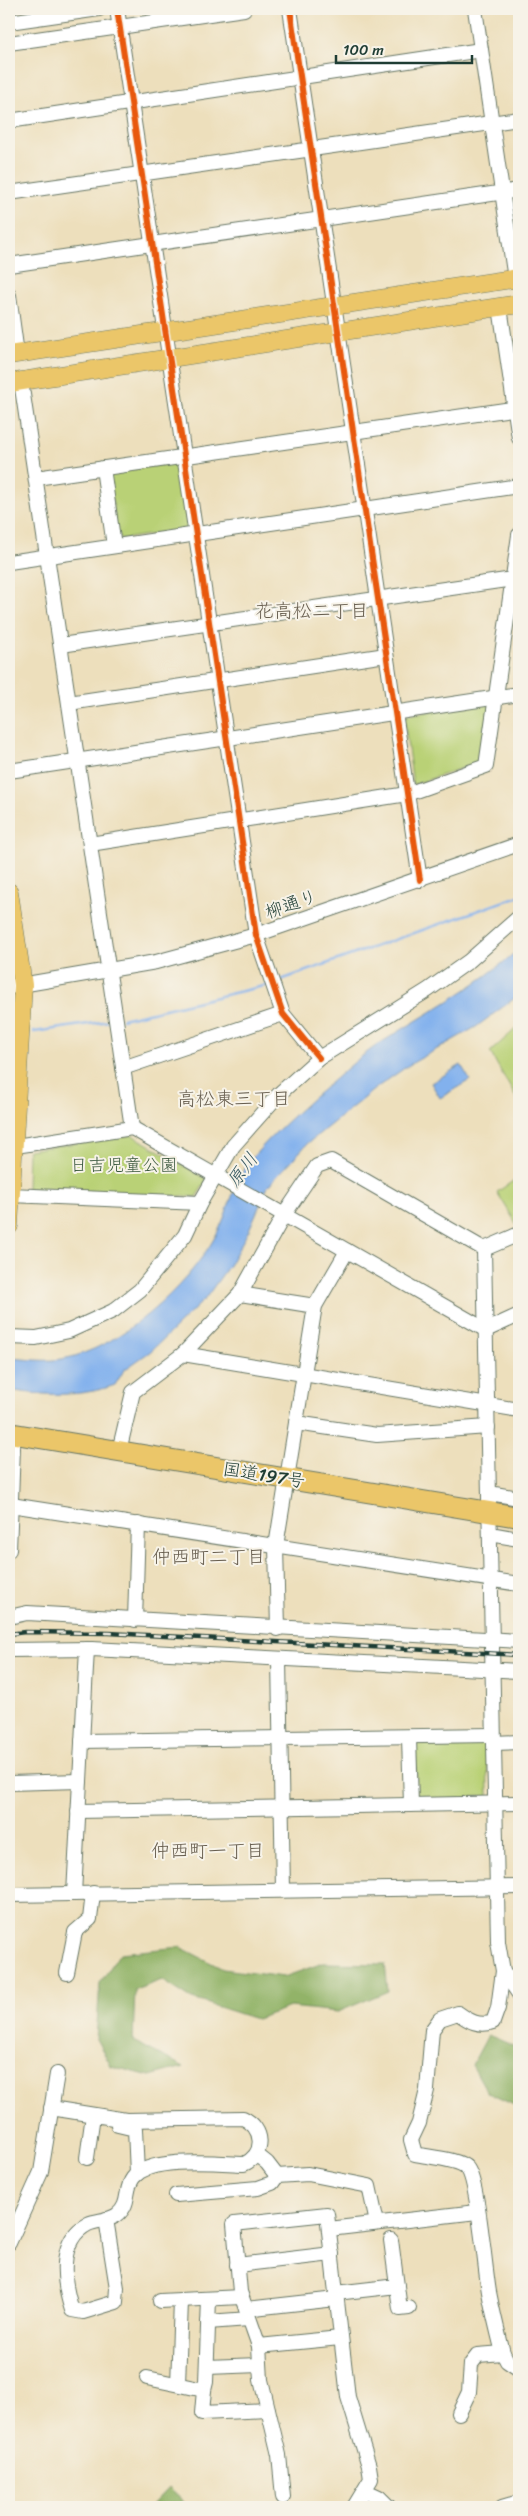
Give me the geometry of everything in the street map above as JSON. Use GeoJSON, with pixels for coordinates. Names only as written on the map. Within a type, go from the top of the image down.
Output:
{"type":"FeatureCollection","features":[{"type":"Feature","properties":{"kind":"highway","name":"国道197号"},"geometry":{"type":"LineString","coordinates":[[9,1433],[287,1479],[489,1502],[519,1517]]}},
{"type":"Feature","properties":{"kind":"main road"},"geometry":{"type":"LineString","coordinates":[[13,355],[517,278]]}},
{"type":"Feature","properties":{"kind":"main road"},"geometry":{"type":"LineString","coordinates":[[15,382],[519,304]]}},
{"type":"Feature","properties":{"kind":"main road"},"geometry":{"type":"LineString","coordinates":[[9,892],[16,986],[9,1226]]}},
{"type":"Feature","properties":{"kind":"street"},"geometry":{"type":"LineString","coordinates":[[9,22],[98,9]]}},
{"type":"Feature","properties":{"kind":"street"},"geometry":{"type":"LineString","coordinates":[[117,9],[256,936],[283,1014],[318,1058]]}},
{"type":"Feature","properties":{"kind":"street"},"geometry":{"type":"LineString","coordinates":[[9,43],[244,9]]}},
{"type":"Feature","properties":{"kind":"street"},"geometry":{"type":"LineString","coordinates":[[290,9],[420,880]]}},
{"type":"Feature","properties":{"kind":"street"},"geometry":{"type":"LineString","coordinates":[[475,9],[502,192],[517,278]]}},
{"type":"Feature","properties":{"kind":"street"},"geometry":{"type":"LineString","coordinates":[[9,121],[300,79],[481,50]]}},
{"type":"Feature","properties":{"kind":"street"},"geometry":{"type":"LineString","coordinates":[[9,193],[519,118]]}},
{"type":"Feature","properties":{"kind":"street"},"geometry":{"type":"LineString","coordinates":[[9,266],[519,190]]}},
{"type":"Feature","properties":{"kind":"street"},"geometry":{"type":"LineString","coordinates":[[9,295],[13,355]]}},
{"type":"Feature","properties":{"kind":"street"},"geometry":{"type":"LineString","coordinates":[[500,308],[517,408],[519,438]]}},
{"type":"Feature","properties":{"kind":"street"},"geometry":{"type":"LineString","coordinates":[[15,382],[36,478],[132,1128]]}},
{"type":"Feature","properties":{"kind":"street"},"geometry":{"type":"LineString","coordinates":[[36,478],[517,408]]}},
{"type":"Feature","properties":{"kind":"street"},"geometry":{"type":"LineString","coordinates":[[103,468],[114,546]]}},
{"type":"Feature","properties":{"kind":"street"},"geometry":{"type":"LineString","coordinates":[[9,562],[519,486]]}},
{"type":"Feature","properties":{"kind":"street"},"geometry":{"type":"LineString","coordinates":[[90,844],[407,794],[486,766],[519,535]]}},
{"type":"Feature","properties":{"kind":"street"},"geometry":{"type":"LineString","coordinates":[[61,645],[513,579]]}},
{"type":"Feature","properties":{"kind":"street"},"geometry":{"type":"LineString","coordinates":[[69,703],[386,655]]}},
{"type":"Feature","properties":{"kind":"street"},"geometry":{"type":"LineString","coordinates":[[9,771],[519,694]]}},
{"type":"Feature","properties":{"kind":"street","name":"柳通り"},"geometry":{"type":"LineString","coordinates":[[16,986],[156,962],[256,936],[519,844]]}},
{"type":"Feature","properties":{"kind":"street"},"geometry":{"type":"LineString","coordinates":[[9,1337],[36,1338],[69,1331],[114,1311],[140,1290],[185,1235],[200,1203],[233,1146],[279,1094],[318,1058],[428,990],[468,961],[519,917]]}},
{"type":"Feature","properties":{"kind":"street"},"geometry":{"type":"LineString","coordinates":[[123,1068],[283,1014]]}},
{"type":"Feature","properties":{"kind":"street"},"geometry":{"type":"LineString","coordinates":[[11,1147],[132,1128],[486,1330]]}},
{"type":"Feature","properties":{"kind":"street"},"geometry":{"type":"LineString","coordinates":[[119,1451],[133,1392],[183,1354],[240,1294],[278,1212],[316,1166],[331,1161],[484,1250]]}},
{"type":"Feature","properties":{"kind":"street"},"geometry":{"type":"LineString","coordinates":[[10,1194],[200,1203]]}},
{"type":"Feature","properties":{"kind":"street"},"geometry":{"type":"LineString","coordinates":[[484,1250],[519,1234]]}},
{"type":"Feature","properties":{"kind":"street"},"geometry":{"type":"LineString","coordinates":[[484,1250],[496,1887],[499,1954],[503,1972],[498,2008],[493,2022],[484,2025],[468,2020],[458,2013],[440,2019],[432,2030],[427,2090],[419,2123],[412,2140],[415,2154],[436,2160],[453,2161],[466,2167],[475,2184],[489,2293],[503,2353],[507,2362],[519,2369]]}},
{"type":"Feature","properties":{"kind":"street"},"geometry":{"type":"LineString","coordinates":[[278,1628],[276,1546],[316,1306],[347,1251]]}},
{"type":"Feature","properties":{"kind":"street"},"geometry":{"type":"LineString","coordinates":[[240,1294],[316,1306]]}},
{"type":"Feature","properties":{"kind":"street"},"geometry":{"type":"LineString","coordinates":[[486,1330],[519,1315]]}},
{"type":"Feature","properties":{"kind":"street"},"geometry":{"type":"LineString","coordinates":[[183,1354],[519,1410]]}},
{"type":"Feature","properties":{"kind":"street"},"geometry":{"type":"LineString","coordinates":[[296,1423],[368,1435],[488,1427]]}},
{"type":"Feature","properties":{"kind":"street"},"geometry":{"type":"LineString","coordinates":[[9,1443],[13,1448],[9,1550]]}},
{"type":"Feature","properties":{"kind":"street"},"geometry":{"type":"LineString","coordinates":[[489,1502],[519,1498]]}},
{"type":"Feature","properties":{"kind":"street"},"geometry":{"type":"LineString","coordinates":[[11,1505],[519,1584]]}},
{"type":"Feature","properties":{"kind":"street"},"geometry":{"type":"LineString","coordinates":[[135,1620],[138,1524]]}},
{"type":"Feature","properties":{"kind":"street"},"geometry":{"type":"LineString","coordinates":[[490,1534],[519,1539]]}},
{"type":"Feature","properties":{"kind":"street"},"geometry":{"type":"LineString","coordinates":[[9,1617],[26,1613],[519,1641]]}},
{"type":"Feature","properties":{"kind":"street"},"geometry":{"type":"LineString","coordinates":[[9,1650],[87,1649],[519,1671]]}},
{"type":"Feature","properties":{"kind":"street"},"geometry":{"type":"LineString","coordinates":[[74,1894],[87,1649]]}},
{"type":"Feature","properties":{"kind":"street"},"geometry":{"type":"LineString","coordinates":[[278,1658],[283,1890]]}},
{"type":"Feature","properties":{"kind":"street"},"geometry":{"type":"LineString","coordinates":[[82,1741],[409,1736],[493,1739],[519,1742]]}},
{"type":"Feature","properties":{"kind":"street"},"geometry":{"type":"LineString","coordinates":[[409,1736],[411,1805]]}},
{"type":"Feature","properties":{"kind":"street"},"geometry":{"type":"LineString","coordinates":[[9,1783],[80,1781]]}},
{"type":"Feature","properties":{"kind":"street"},"geometry":{"type":"LineString","coordinates":[[78,1811],[519,1803]]}},
{"type":"Feature","properties":{"kind":"street"},"geometry":{"type":"LineString","coordinates":[[9,1895],[519,1887]]}},
{"type":"Feature","properties":{"kind":"street"},"geometry":{"type":"LineString","coordinates":[[67,1973],[75,1932],[90,1919],[93,1893]]}},
{"type":"Feature","properties":{"kind":"street"},"geometry":{"type":"LineString","coordinates":[[503,1972],[519,1994]]}},
{"type":"Feature","properties":{"kind":"street"},"geometry":{"type":"LineString","coordinates":[[9,2243],[41,2172],[56,2074]]}},
{"type":"Feature","properties":{"kind":"street"},"geometry":{"type":"LineString","coordinates":[[51,2108],[114,2118],[243,2118],[254,2124],[260,2135],[257,2155],[244,2164],[186,2163],[141,2169],[132,2178],[127,2205],[116,2215],[106,2220],[88,2224],[73,2236],[67,2249],[65,2262],[72,2310],[83,2312],[116,2302],[117,2288],[106,2220]]}},
{"type":"Feature","properties":{"kind":"street"},"geometry":{"type":"LineString","coordinates":[[87,2158],[93,2115]]}},
{"type":"Feature","properties":{"kind":"street"},"geometry":{"type":"LineString","coordinates":[[114,2118],[117,2125],[134,2129],[137,2174]]}},
{"type":"Feature","properties":{"kind":"street"},"geometry":{"type":"LineString","coordinates":[[257,2155],[267,2163],[277,2176]]}},
{"type":"Feature","properties":{"kind":"street"},"geometry":{"type":"LineString","coordinates":[[277,2176],[308,2174],[369,2186],[376,2223]]}},
{"type":"Feature","properties":{"kind":"street"},"geometry":{"type":"LineString","coordinates":[[176,2195],[258,2188],[272,2183],[277,2176]]}},
{"type":"Feature","properties":{"kind":"street"},"geometry":{"type":"LineString","coordinates":[[329,2229],[478,2212]]}},
{"type":"Feature","properties":{"kind":"street"},"geometry":{"type":"LineString","coordinates":[[283,2497],[279,2455],[268,2410],[260,2365],[259,2346],[246,2308],[238,2265],[234,2224],[328,2214],[340,2338],[348,2397],[369,2466],[371,2479],[366,2491],[354,2507]]}},
{"type":"Feature","properties":{"kind":"street"},"geometry":{"type":"LineString","coordinates":[[391,2240],[400,2309],[409,2308]]}},
{"type":"Feature","properties":{"kind":"street"},"geometry":{"type":"LineString","coordinates":[[238,2265],[332,2254]]}},
{"type":"Feature","properties":{"kind":"street"},"geometry":{"type":"LineString","coordinates":[[208,2322],[246,2308],[397,2286]]}},
{"type":"Feature","properties":{"kind":"street"},"geometry":{"type":"LineString","coordinates":[[160,2301],[209,2299],[246,2308]]}},
{"type":"Feature","properties":{"kind":"street"},"geometry":{"type":"LineString","coordinates":[[209,2299],[202,2413],[268,2410]]}},
{"type":"Feature","properties":{"kind":"street"},"geometry":{"type":"LineString","coordinates":[[178,2384],[181,2301]]}},
{"type":"Feature","properties":{"kind":"street"},"geometry":{"type":"LineString","coordinates":[[259,2346],[340,2338]]}},
{"type":"Feature","properties":{"kind":"street"},"geometry":{"type":"LineString","coordinates":[[459,2413],[469,2392],[472,2362],[478,2355],[503,2353]]}},
{"type":"Feature","properties":{"kind":"street"},"geometry":{"type":"LineString","coordinates":[[206,2367],[260,2365]]}},
{"type":"Feature","properties":{"kind":"street"},"geometry":{"type":"LineString","coordinates":[[147,2378],[204,2390]]}},
{"type":"Feature","properties":{"kind":"street"},"geometry":{"type":"LineString","coordinates":[[366,2491],[379,2497],[389,2507]]}},
{"type":"Feature","properties":{"kind":"street"},"geometry":{"type":"LineString","coordinates":[[502,2507],[519,2502]]}},
{"type":"Feature","properties":{"kind":"green space"},"geometry":{"type":"Polygon","coordinates":[[[179,462],[188,529],[122,539],[117,535],[109,475],[112,472],[179,462]]]}},
{"type":"Feature","properties":{"kind":"green space"},"geometry":{"type":"Polygon","coordinates":[[[487,703],[491,706],[483,761],[413,785],[405,715],[487,703]]]}},
{"type":"Feature","properties":{"kind":"green space"},"geometry":{"type":"Polygon","coordinates":[[[519,1026],[519,1103],[490,1052],[519,1026]]]}},
{"type":"Feature","properties":{"kind":"green space","name":"日吉児童公園"},"geometry":{"type":"Polygon","coordinates":[[[132,1135],[205,1178],[207,1180],[196,1197],[27,1189],[28,1150],[132,1135]]]}},
{"type":"Feature","properties":{"kind":"green space"},"geometry":{"type":"Polygon","coordinates":[[[519,1177],[519,1228],[497,1192],[519,1177]]]}},
{"type":"Feature","properties":{"kind":"green space"},"geometry":{"type":"Polygon","coordinates":[[[415,1740],[485,1740],[487,1743],[488,1797],[417,1801],[415,1740]]]}},
{"type":"Feature","properties":{"kind":"green space"},"geometry":{"type":"Polygon","coordinates":[[[180,1947],[223,1969],[284,1977],[323,1963],[385,1964],[388,1991],[338,2012],[290,2007],[256,2019],[190,1998],[162,1980],[135,1990],[133,2041],[184,2067],[150,2076],[111,2066],[96,2039],[100,1983],[120,1953],[180,1947]]]}},
{"type":"Feature","properties":{"kind":"green space"},"geometry":{"type":"Polygon","coordinates":[[[488,2035],[519,2048],[519,2103],[516,2106],[488,2093],[472,2065],[488,2035]]]}},
{"type":"Feature","properties":{"kind":"green space"},"geometry":{"type":"Polygon","coordinates":[[[169,2488],[189,2507],[151,2507],[169,2488]]]}},
{"type":"Feature","properties":{"kind":"water"},"geometry":{"type":"Polygon","coordinates":[[[519,949],[519,995],[476,1027],[409,1065],[376,1088],[308,1143],[268,1186],[249,1230],[230,1264],[205,1299],[151,1351],[124,1370],[115,1385],[89,1392],[62,1394],[9,1390],[9,1358],[56,1360],[84,1353],[106,1343],[149,1313],[188,1275],[203,1256],[220,1228],[244,1169],[256,1153],[280,1128],[366,1053],[471,986],[519,949]]]}},
{"type":"Feature","properties":{"kind":"water"},"geometry":{"type":"Polygon","coordinates":[[[461,1065],[470,1080],[440,1098],[431,1083],[461,1065]]]}},
{"type":"Feature","properties":{"kind":"waterway"},"geometry":{"type":"LineString","coordinates":[[278,981],[519,896]]}},
{"type":"Feature","properties":{"kind":"waterway"},"geometry":{"type":"LineString","coordinates":[[122,1019],[268,985]]}},
{"type":"Feature","properties":{"kind":"waterway"},"geometry":{"type":"LineString","coordinates":[[34,1032],[109,1021]]}},
{"type":"Feature","properties":{"kind":"railway"},"geometry":{"type":"LineString","coordinates":[[9,1634],[25,1632],[109,1633],[519,1655]]}},
{"type":"Feature","properties":{"kind":"cycle path"},"geometry":{"type":"LineString","coordinates":[[117,9],[256,935],[283,1014],[319,1058]]}},
{"type":"Feature","properties":{"kind":"cycle path"},"geometry":{"type":"LineString","coordinates":[[290,9],[420,880]]}},
{"type":"Feature","properties":{"kind":"district","name":"花高松二丁目"},"geometry":{"type":"Point","coordinates":[312,610]}},
{"type":"Feature","properties":{"kind":"district","name":"高松東三丁目"},"geometry":{"type":"Point","coordinates":[234,1098]}},
{"type":"Feature","properties":{"kind":"district","name":"仲西町二丁目"},"geometry":{"type":"Point","coordinates":[209,1556]}},
{"type":"Feature","properties":{"kind":"district","name":"仲西町一丁目"},"geometry":{"type":"Point","coordinates":[208,1850]}},
{"type":"Feature","properties":{"kind":"water label","name":"原川"},"geometry":{"type":"Point","coordinates":[242,1170]}}]}
